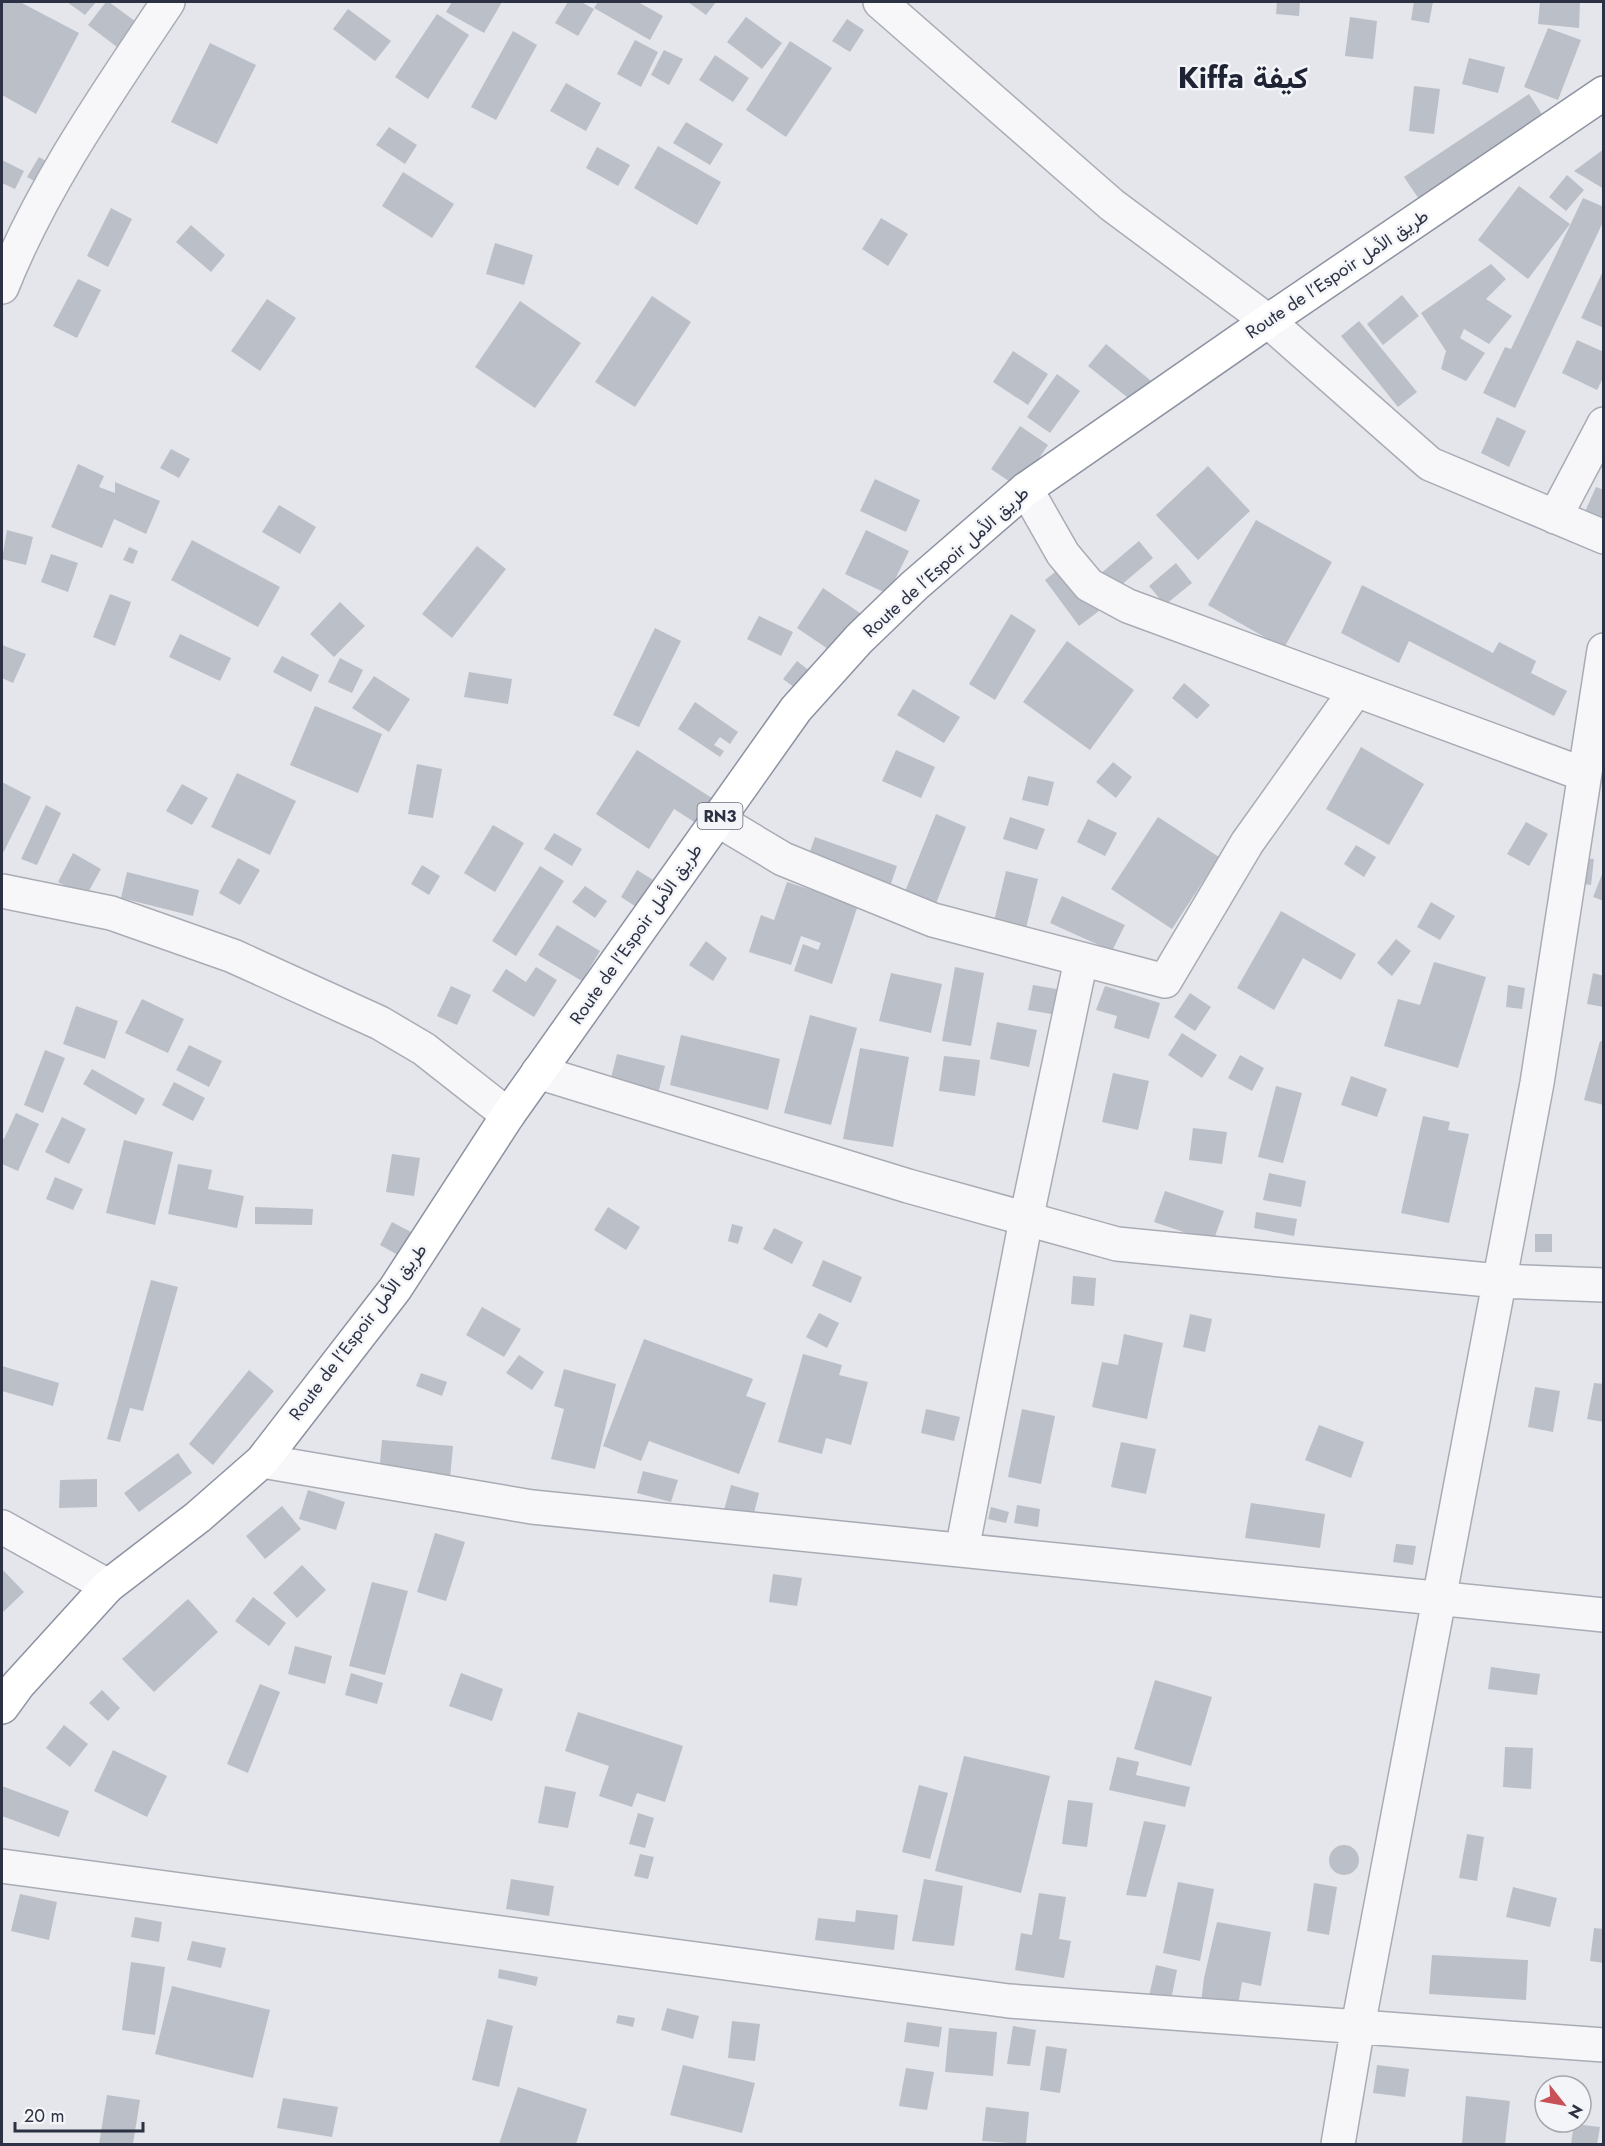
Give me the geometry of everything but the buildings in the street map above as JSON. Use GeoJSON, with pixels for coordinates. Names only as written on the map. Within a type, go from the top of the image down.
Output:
{"type":"FeatureCollection","features":[{"type":"Feature","properties":{"kind":"highway","name":"Route de l’Espoir طريق الأمل"},"geometry":{"type":"LineString","coordinates":[[2,1707],[18,1684],[108,1586],[198,1517],[262,1461],[395,1289],[508,1115],[796,709],[859,639],[914,586],[1026,489],[1268,321],[1604,93]]}},
{"type":"Feature","properties":{"kind":"street"},"geometry":{"type":"LineString","coordinates":[[2,287],[10,239],[168,2]]}},
{"type":"Feature","properties":{"kind":"street"},"geometry":{"type":"LineString","coordinates":[[880,2],[1112,205],[1268,321],[1430,464],[1604,537]]}},
{"type":"Feature","properties":{"kind":"street"},"geometry":{"type":"LineString","coordinates":[[1555,517],[1604,424]]}},
{"type":"Feature","properties":{"kind":"street"},"geometry":{"type":"LineString","coordinates":[[1026,489],[1063,554],[1089,585],[1128,606],[1583,774]]}},
{"type":"Feature","properties":{"kind":"street"},"geometry":{"type":"LineString","coordinates":[[1338,2145],[1358,2026],[1537,1083],[1604,650]]}},
{"type":"Feature","properties":{"kind":"street"},"geometry":{"type":"LineString","coordinates":[[717,820],[783,859],[933,920],[1165,981],[1247,843],[1356,690]]}},
{"type":"Feature","properties":{"kind":"street"},"geometry":{"type":"LineString","coordinates":[[2,891],[111,913],[233,956],[380,1023],[424,1049],[508,1115]]}},
{"type":"Feature","properties":{"kind":"street"},"geometry":{"type":"LineString","coordinates":[[962,1550],[1026,1220],[1081,960]]}},
{"type":"Feature","properties":{"kind":"street"},"geometry":{"type":"LineString","coordinates":[[538,1072],[908,1186],[1117,1244],[1499,1281],[1604,1285]]}},
{"type":"Feature","properties":{"kind":"street"},"geometry":{"type":"LineString","coordinates":[[262,1461],[532,1507],[1604,1615]]}},
{"type":"Feature","properties":{"kind":"street"},"geometry":{"type":"LineString","coordinates":[[2,1527],[108,1586]]}},
{"type":"Feature","properties":{"kind":"street"},"geometry":{"type":"LineString","coordinates":[[2,1866],[1009,2001],[1604,2045]]}},
{"type":"Feature","properties":{"kind":"district","name":"Kiffa كيفة"},"geometry":{"type":"Point","coordinates":[1243,78]}}]}
